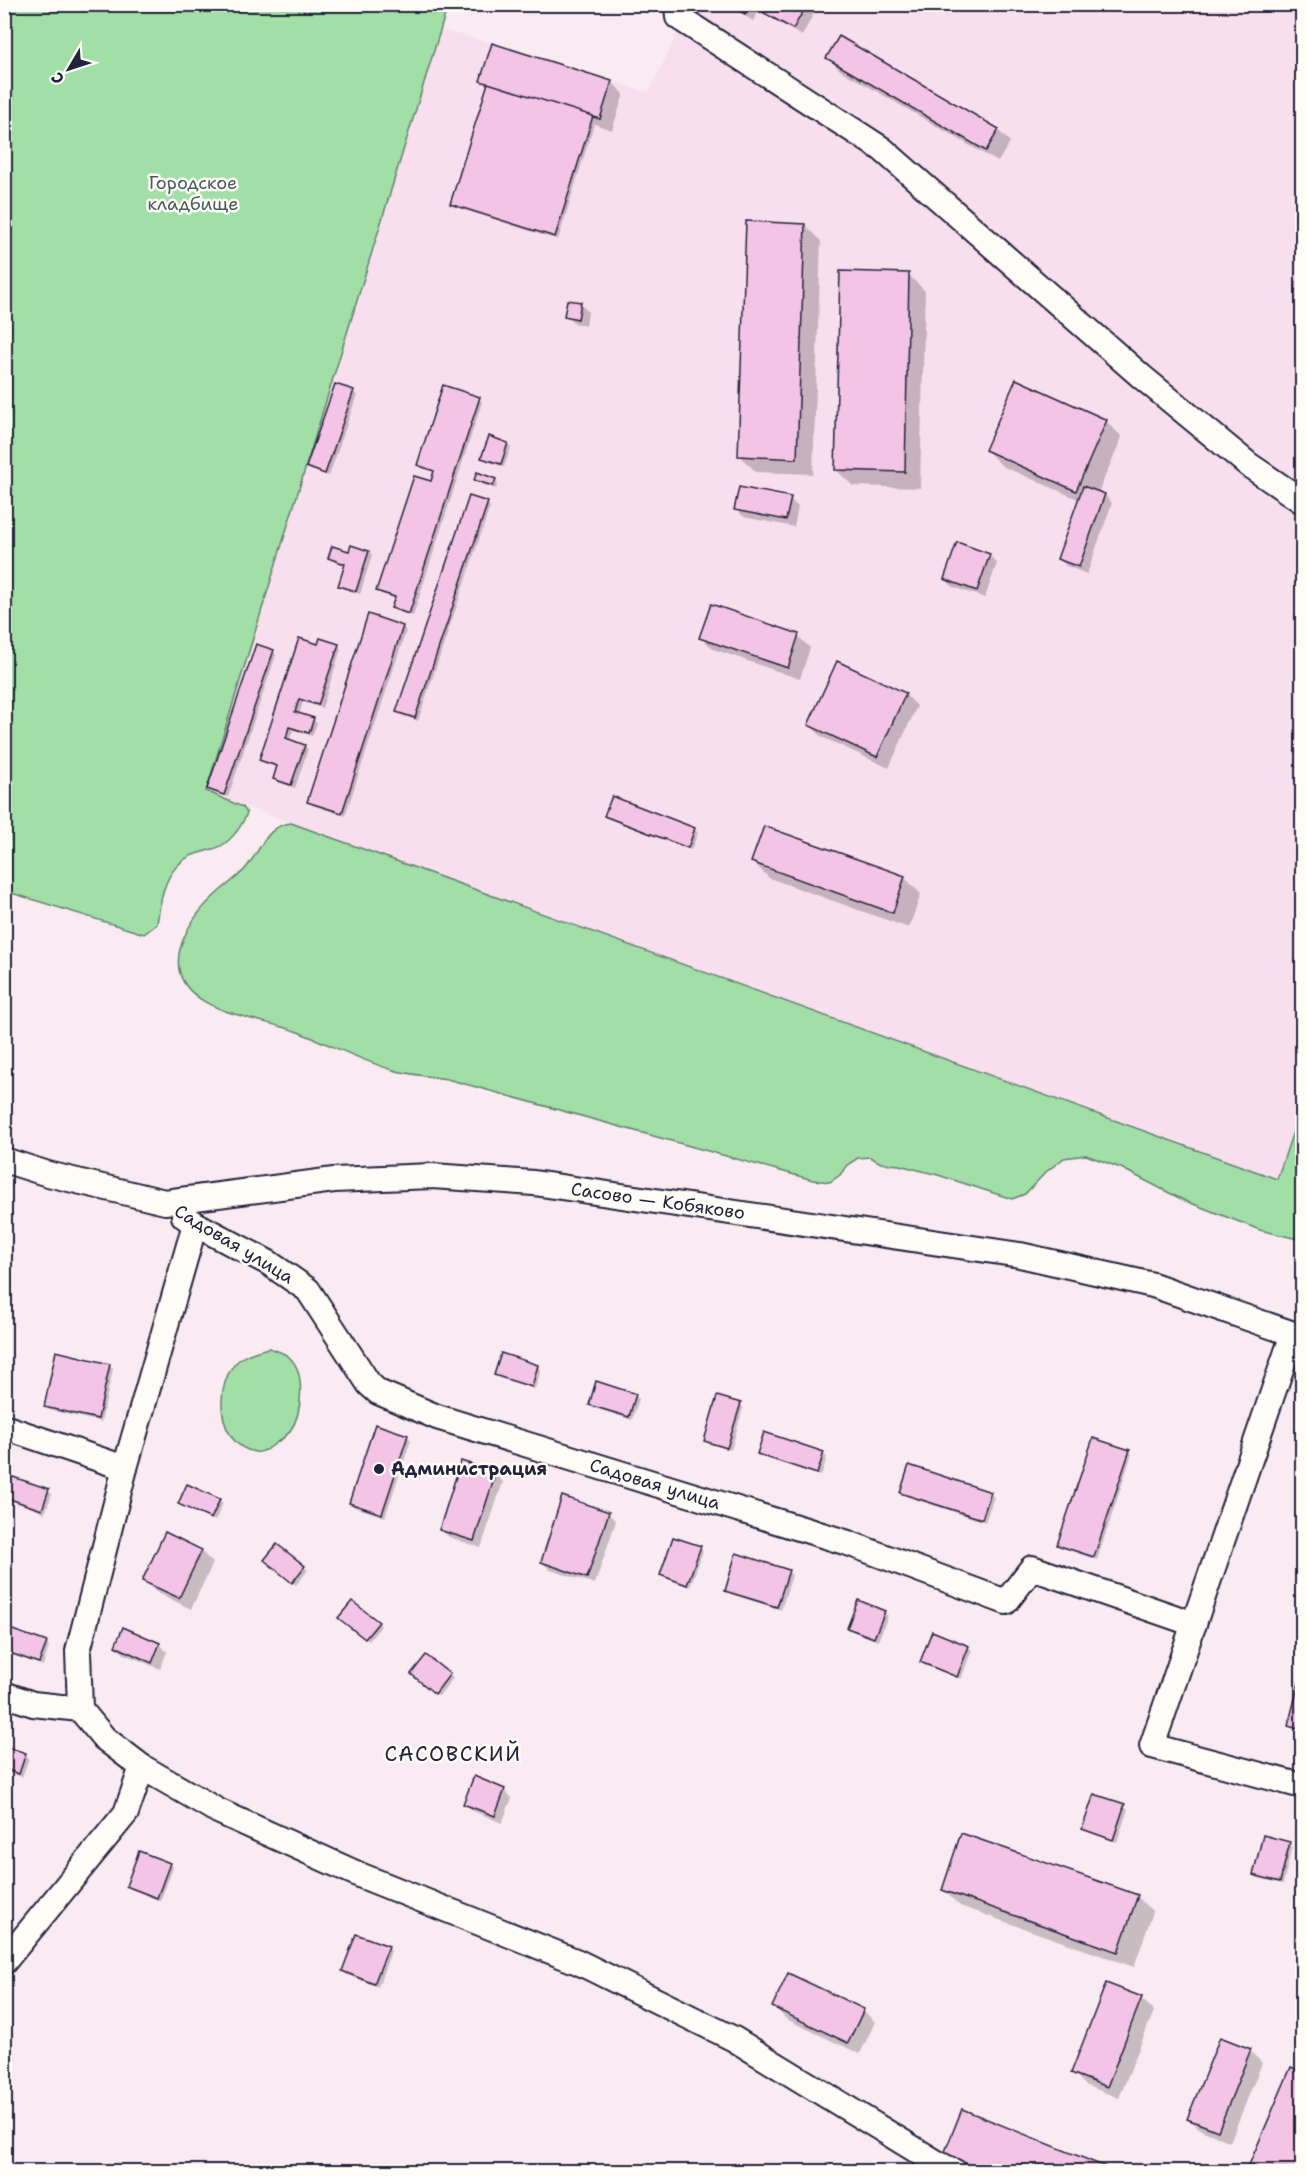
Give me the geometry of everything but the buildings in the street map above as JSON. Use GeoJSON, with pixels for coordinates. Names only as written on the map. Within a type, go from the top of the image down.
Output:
{"type":"FeatureCollection","features":[{"type":"Feature","properties":{"kind":"street"},"geometry":{"type":"LineString","coordinates":[[677,4],[678,17],[882,149],[1142,377],[1249,465],[1302,501]]}},
{"type":"Feature","properties":{"kind":"street","name":"Сасово — Кобяково"},"geometry":{"type":"LineString","coordinates":[[4,1160],[48,1174],[165,1202],[334,1180],[432,1176],[534,1183],[1020,1255],[1153,1285],[1298,1336]]}},
{"type":"Feature","properties":{"kind":"street","name":"Садовая улица"},"geometry":{"type":"LineString","coordinates":[[165,1202],[195,1224],[269,1263],[308,1290],[369,1384],[378,1392],[437,1417],[848,1543],[1006,1602],[1032,1568],[1194,1624]]}},
{"type":"Feature","properties":{"kind":"street"},"geometry":{"type":"LineString","coordinates":[[195,1224],[125,1468],[78,1652],[80,1709],[104,1738],[142,1767],[218,1811],[362,1876],[578,1962],[734,2039],[937,2163],[956,2172]]}},
{"type":"Feature","properties":{"kind":"street"},"geometry":{"type":"LineString","coordinates":[[1298,1336],[1152,1746],[1302,1786]]}},
{"type":"Feature","properties":{"kind":"street"},"geometry":{"type":"LineString","coordinates":[[4,1427],[125,1468]]}},
{"type":"Feature","properties":{"kind":"street"},"geometry":{"type":"LineString","coordinates":[[4,1694],[33,1704],[80,1709]]}},
{"type":"Feature","properties":{"kind":"street"},"geometry":{"type":"LineString","coordinates":[[4,1962],[126,1813],[142,1767]]}},
{"type":"Feature","properties":{"kind":"shaded area"},"geometry":{"type":"Polygon","coordinates":[[[690,5],[1302,5],[1302,1105],[1278,1179],[206,792],[439,29],[492,43],[649,93],[690,5]]]}},
{"type":"Feature","properties":{"kind":"green space","name":"Городское кладбище"},"geometry":{"type":"Polygon","coordinates":[[[4,5],[448,5],[206,791],[243,807],[247,813],[238,830],[224,844],[191,856],[174,870],[163,892],[157,924],[144,934],[5,891],[4,5]]]}},
{"type":"Feature","properties":{"kind":"green space"},"geometry":{"type":"Polygon","coordinates":[[[291,823],[1277,1179],[1302,1105],[1302,1240],[1260,1230],[1183,1200],[1121,1168],[1086,1155],[1064,1158],[1046,1172],[1025,1194],[1012,1199],[938,1175],[881,1163],[870,1157],[858,1158],[847,1165],[840,1175],[830,1182],[813,1180],[447,1079],[393,1070],[295,1031],[217,1008],[199,998],[186,986],[179,970],[183,940],[202,909],[245,869],[269,834],[282,825],[291,823]]]}},
{"type":"Feature","properties":{"kind":"green space"},"geometry":{"type":"Polygon","coordinates":[[[270,1348],[286,1355],[295,1365],[300,1383],[299,1405],[294,1424],[287,1435],[274,1445],[261,1452],[256,1452],[243,1447],[233,1438],[222,1412],[222,1397],[231,1369],[240,1359],[270,1348]]]}},
{"type":"Feature","properties":{"kind":"place","name":"Администрация"},"geometry":{"type":"Point","coordinates":[379,1469]}},
{"type":"Feature","properties":{"kind":"district","name":"САСОВСКИЙ"},"geometry":{"type":"Point","coordinates":[453,1754]}}]}
